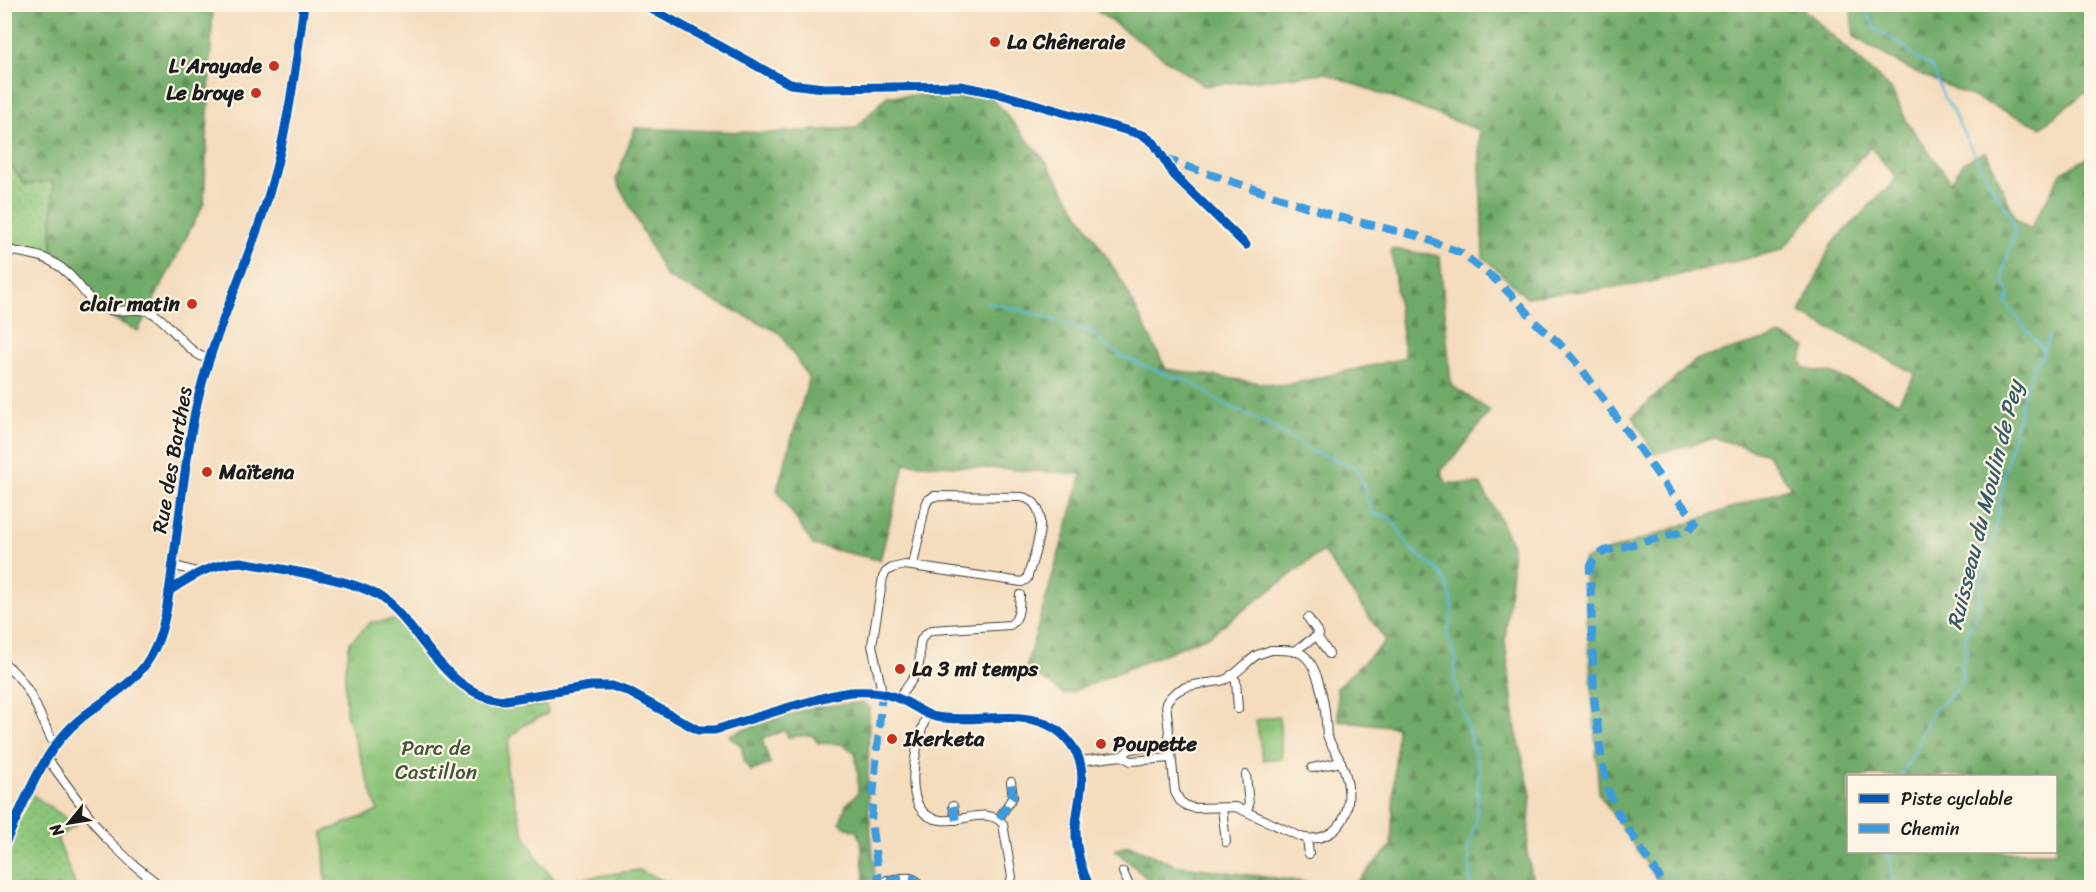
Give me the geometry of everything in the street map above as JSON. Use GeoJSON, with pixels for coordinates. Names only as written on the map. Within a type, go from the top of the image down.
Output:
{"type":"FeatureCollection","features":[{"type":"Feature","properties":{"kind":"street","name":"Rue des Barthes"},"geometry":{"type":"LineString","coordinates":[[4,845],[55,746],[74,725],[129,685],[148,662],[160,636],[169,591],[195,413],[210,360],[263,215],[273,180],[291,97],[304,4]]}},
{"type":"Feature","properties":{"kind":"street"},"geometry":{"type":"LineString","coordinates":[[642,4],[790,84],[824,88],[960,86],[996,93],[1143,135],[1154,143],[1174,175],[1246,245]]}},
{"type":"Feature","properties":{"kind":"street"},"geometry":{"type":"LineString","coordinates":[[4,250],[48,258],[64,268],[92,302],[105,309],[117,311],[135,309],[156,315],[193,351],[210,360]]}},
{"type":"Feature","properties":{"kind":"street"},"geometry":{"type":"LineString","coordinates":[[882,692],[872,645],[883,577],[886,572],[892,568],[913,565],[1022,582],[1027,579],[1041,522],[1040,509],[1030,498],[1022,497],[934,496],[928,500],[925,507],[913,565]]}},
{"type":"Feature","properties":{"kind":"street"},"geometry":{"type":"LineString","coordinates":[[169,591],[197,572],[228,562],[241,562],[363,587],[384,600],[450,674],[468,689],[491,699],[523,698],[591,686],[612,686],[637,696],[698,730],[715,730],[842,693],[882,692],[927,714],[948,718],[1007,716],[1031,718],[1066,736],[1080,761],[1082,784],[1078,801],[1077,842],[1081,863],[1090,888]]}},
{"type":"Feature","properties":{"kind":"street"},"geometry":{"type":"LineString","coordinates":[[172,565],[197,572]]}},
{"type":"Feature","properties":{"kind":"street"},"geometry":{"type":"LineString","coordinates":[[898,698],[919,668],[920,643],[923,634],[932,630],[1010,625],[1017,616],[1020,595]]}},
{"type":"Feature","properties":{"kind":"street"},"geometry":{"type":"LineString","coordinates":[[1308,618],[1329,654]]}},
{"type":"Feature","properties":{"kind":"street"},"geometry":{"type":"LineString","coordinates":[[1294,651],[1317,636]]}},
{"type":"Feature","properties":{"kind":"street"},"geometry":{"type":"LineString","coordinates":[[1270,650],[1294,651],[1303,655],[1316,671],[1326,720],[1326,734],[1341,762],[1348,785],[1348,806],[1343,820],[1335,830],[1325,836],[1307,838],[1236,807],[1194,808],[1180,801],[1175,792],[1171,758],[1166,703],[1170,697],[1177,690],[1190,685],[1226,680],[1258,655],[1270,650]]}},
{"type":"Feature","properties":{"kind":"street"},"geometry":{"type":"LineString","coordinates":[[4,663],[13,670],[30,691],[55,746]]}},
{"type":"Feature","properties":{"kind":"street"},"geometry":{"type":"LineString","coordinates":[[1231,675],[1236,681],[1238,709]]}},
{"type":"Feature","properties":{"kind":"street"},"geometry":{"type":"LineString","coordinates":[[927,714],[914,767],[915,798],[930,817],[942,820],[991,815],[999,818],[1004,824],[1012,877],[1009,887]]}},
{"type":"Feature","properties":{"kind":"street"},"geometry":{"type":"LineString","coordinates":[[1122,756],[1130,749],[1170,745]]}},
{"type":"Feature","properties":{"kind":"street"},"geometry":{"type":"LineString","coordinates":[[1145,748],[1146,758]]}},
{"type":"Feature","properties":{"kind":"street"},"geometry":{"type":"LineString","coordinates":[[1080,761],[1122,756],[1131,760],[1171,758]]}},
{"type":"Feature","properties":{"kind":"street"},"geometry":{"type":"LineString","coordinates":[[47,758],[104,836],[162,888]]}},
{"type":"Feature","properties":{"kind":"street"},"geometry":{"type":"LineString","coordinates":[[1312,768],[1341,762]]}},
{"type":"Feature","properties":{"kind":"street"},"geometry":{"type":"LineString","coordinates":[[1246,775],[1249,805],[1246,811]]}},
{"type":"Feature","properties":{"kind":"street"},"geometry":{"type":"LineString","coordinates":[[999,818],[1013,797],[1011,782]]}},
{"type":"Feature","properties":{"kind":"street"},"geometry":{"type":"LineString","coordinates":[[953,806],[956,820]]}},
{"type":"Feature","properties":{"kind":"street"},"geometry":{"type":"LineString","coordinates":[[1221,808],[1226,842]]}},
{"type":"Feature","properties":{"kind":"street"},"geometry":{"type":"LineString","coordinates":[[1307,838],[1309,854]]}},
{"type":"Feature","properties":{"kind":"street"},"geometry":{"type":"LineString","coordinates":[[1123,873],[1130,888]]}},
{"type":"Feature","properties":{"kind":"street"},"geometry":{"type":"LineString","coordinates":[[887,880],[912,877],[919,881],[921,888]]}},
{"type":"Feature","properties":{"kind":"green space"},"geometry":{"type":"Polygon","coordinates":[[[5,5],[213,5],[204,203],[138,331],[109,317],[89,288],[52,253],[53,181],[25,185],[5,158],[5,5]]]}},
{"type":"Feature","properties":{"kind":"green space"},"geometry":{"type":"Polygon","coordinates":[[[1088,5],[1799,5],[1892,90],[1907,122],[1951,182],[1964,162],[1986,151],[2016,219],[2030,229],[2062,172],[2091,156],[2091,887],[1662,887],[1599,794],[1583,560],[1791,487],[1767,454],[1715,438],[1654,454],[1633,416],[1696,360],[1781,335],[1806,347],[1801,359],[1804,369],[1831,373],[1898,402],[1916,374],[1800,313],[1831,245],[1897,178],[1870,147],[1782,250],[1642,284],[1526,297],[1483,257],[1479,130],[1325,73],[1204,86],[1088,5]]]}},
{"type":"Feature","properties":{"kind":"green space"},"geometry":{"type":"Polygon","coordinates":[[[1850,5],[2091,5],[2091,91],[2082,95],[2041,127],[1909,69],[1854,37],[1850,5]]]}},
{"type":"Feature","properties":{"kind":"green space"},"geometry":{"type":"Polygon","coordinates":[[[989,94],[1046,162],[1122,281],[1166,369],[1281,386],[1405,358],[1391,249],[1440,256],[1451,385],[1490,411],[1459,452],[1441,471],[1446,483],[1480,484],[1497,513],[1512,546],[1505,641],[1516,730],[1531,795],[1527,853],[1534,887],[1352,887],[1391,846],[1397,727],[1338,720],[1337,687],[1386,641],[1323,551],[1210,635],[1064,695],[1026,667],[1082,474],[905,463],[880,560],[813,545],[777,490],[809,379],[780,333],[666,277],[616,179],[635,128],[768,133],[856,128],[887,96],[989,94]]]}},
{"type":"Feature","properties":{"kind":"green space"},"geometry":{"type":"Polygon","coordinates":[[[4,158],[25,185],[53,181],[52,253],[5,247],[4,158]]]}},
{"type":"Feature","properties":{"kind":"green space","name":"Parc de Castillon"},"geometry":{"type":"Polygon","coordinates":[[[394,620],[480,705],[505,709],[546,705],[548,713],[522,726],[510,738],[506,770],[524,833],[540,863],[557,882],[639,870],[664,881],[671,887],[326,887],[323,832],[378,811],[346,714],[345,671],[350,642],[371,622],[394,620]]]}},
{"type":"Feature","properties":{"kind":"green space"},"geometry":{"type":"Polygon","coordinates":[[[863,702],[869,707],[868,801],[876,887],[865,887],[861,841],[857,831],[845,827],[840,822],[846,805],[858,793],[855,752],[841,744],[818,743],[812,735],[788,737],[785,730],[762,739],[770,764],[751,771],[745,763],[741,745],[730,738],[731,734],[809,708],[863,702]]]}},
{"type":"Feature","properties":{"kind":"green space"},"geometry":{"type":"Polygon","coordinates":[[[1279,716],[1282,758],[1263,760],[1256,720],[1279,716]]]}},
{"type":"Feature","properties":{"kind":"green space"},"geometry":{"type":"Polygon","coordinates":[[[30,793],[76,825],[57,838],[76,887],[5,887],[4,845],[30,793]]]}},
{"type":"Feature","properties":{"kind":"green space"},"geometry":{"type":"Polygon","coordinates":[[[1129,845],[1175,865],[1343,887],[1157,887],[1115,850],[1129,845]]]}},
{"type":"Feature","properties":{"kind":"waterway","name":"Ruisseau du Moulin de Pey"},"geometry":{"type":"LineString","coordinates":[[1863,4],[1876,30],[1901,44],[1918,60],[1929,64],[1979,164],[2007,210],[2013,222],[2014,235],[2003,272],[2003,281],[2009,296],[2006,303],[2043,350],[2043,355],[2033,367],[2023,396],[2005,471],[1993,544],[1984,552],[1987,567],[1981,581],[1978,609],[1966,635],[1967,652],[1962,663],[1962,682],[1934,709],[1902,775]]}},
{"type":"Feature","properties":{"kind":"waterway"},"geometry":{"type":"LineString","coordinates":[[986,302],[1040,315],[1092,332],[1102,343],[1123,357],[1189,381],[1220,402],[1270,425],[1311,451],[1355,467],[1360,475],[1372,514],[1389,517],[1411,549],[1440,572],[1448,587],[1453,611],[1447,634],[1456,660],[1454,681],[1479,769],[1476,823],[1468,847],[1471,888]]}},
{"type":"Feature","properties":{"kind":"waterway"},"geometry":{"type":"LineString","coordinates":[[2043,350],[2049,336]]}},
{"type":"Feature","properties":{"kind":"waterway","name":"Ruisseau du Moulin de Pey"},"geometry":{"type":"LineString","coordinates":[[1888,853],[1890,873],[1897,888]]}},
{"type":"Feature","properties":{"kind":"marked path"},"geometry":{"type":"LineString","coordinates":[[1164,157],[1338,217],[1418,236],[1461,253],[1496,280],[1538,325],[1559,343],[1583,371],[1671,493],[1689,512],[1695,523],[1688,531],[1605,551],[1595,558],[1590,569],[1594,697],[1602,762],[1609,793],[1617,811],[1666,888]]}},
{"type":"Feature","properties":{"kind":"marked path"},"geometry":{"type":"LineString","coordinates":[[880,888],[871,821],[882,692]]}},
{"type":"Feature","properties":{"kind":"marked path"},"geometry":{"type":"LineString","coordinates":[[999,818],[1013,797],[1011,782]]}},
{"type":"Feature","properties":{"kind":"marked path"},"geometry":{"type":"LineString","coordinates":[[953,806],[956,820]]}},
{"type":"Feature","properties":{"kind":"marked path"},"geometry":{"type":"LineString","coordinates":[[887,880],[911,878],[919,883],[921,888]]}},
{"type":"Feature","properties":{"kind":"cycle path"},"geometry":{"type":"LineString","coordinates":[[4,845],[38,774],[54,747],[74,724],[137,675],[147,663],[159,638],[167,606],[195,412],[208,362],[262,216],[277,164],[293,85],[304,4]]}},
{"type":"Feature","properties":{"kind":"cycle path"},"geometry":{"type":"LineString","coordinates":[[642,4],[790,84],[824,88],[960,86],[996,93],[1143,135],[1154,143],[1174,175],[1246,245]]}},
{"type":"Feature","properties":{"kind":"cycle path"},"geometry":{"type":"LineString","coordinates":[[169,591],[194,575],[221,565],[241,562],[336,580],[354,585],[383,599],[398,612],[451,675],[484,696],[505,700],[591,686],[612,686],[627,691],[698,730],[715,730],[822,698],[859,692],[893,696],[936,717],[1014,718],[1050,725],[1065,736],[1080,763],[1082,781],[1076,842],[1081,866],[1090,888]]}},
{"type":"Feature","properties":{"kind":"place","name":"La Chêneraie"},"geometry":{"type":"Point","coordinates":[995,42]}},
{"type":"Feature","properties":{"kind":"place","name":"L'Arayade"},"geometry":{"type":"Point","coordinates":[274,66]}},
{"type":"Feature","properties":{"kind":"place","name":"Le broye"},"geometry":{"type":"Point","coordinates":[256,93]}},
{"type":"Feature","properties":{"kind":"place","name":"clair matin"},"geometry":{"type":"Point","coordinates":[192,304]}},
{"type":"Feature","properties":{"kind":"place","name":"Maïtena"},"geometry":{"type":"Point","coordinates":[207,472]}},
{"type":"Feature","properties":{"kind":"place","name":"La 3 mi temps"},"geometry":{"type":"Point","coordinates":[900,669]}},
{"type":"Feature","properties":{"kind":"place","name":"Ikerketa"},"geometry":{"type":"Point","coordinates":[892,739]}},
{"type":"Feature","properties":{"kind":"place","name":"Poupette"},"geometry":{"type":"Point","coordinates":[1101,744]}}]}
